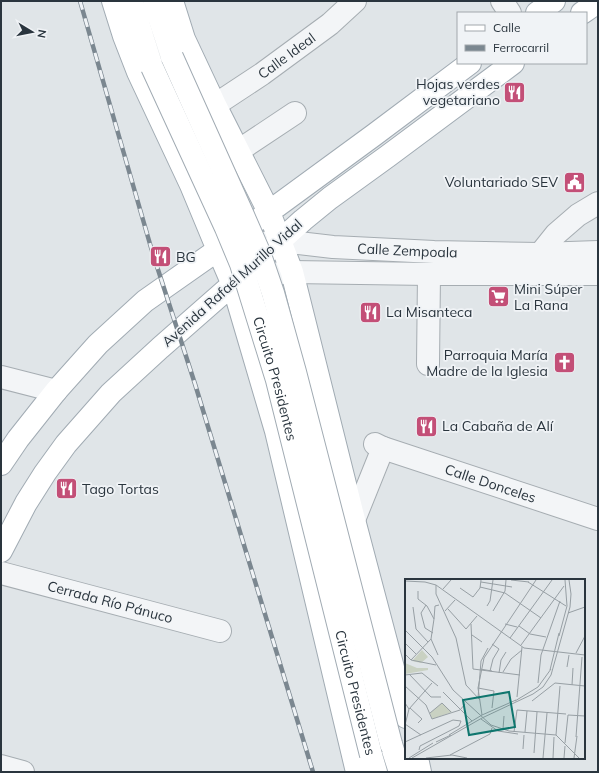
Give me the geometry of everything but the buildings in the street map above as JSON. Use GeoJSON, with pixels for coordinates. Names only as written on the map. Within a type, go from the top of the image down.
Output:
{"type":"FeatureCollection","features":[{"type":"Feature","properties":{"kind":"main road"},"geometry":{"type":"LineString","coordinates":[[113,1],[124,36],[138,72],[191,185],[233,285],[276,431],[357,772]]}},
{"type":"Feature","properties":{"kind":"main road","name":"Circuito Presidentes"},"geometry":{"type":"LineString","coordinates":[[131,1],[152,67],[226,228],[244,271],[277,380],[374,764]]}},
{"type":"Feature","properties":{"kind":"main road","name":"Circuito Presidentes"},"geometry":{"type":"LineString","coordinates":[[154,1],[172,57],[259,252],[273,293],[391,744],[400,772]]}},
{"type":"Feature","properties":{"kind":"main road"},"geometry":{"type":"LineString","coordinates":[[172,1],[184,39],[215,105],[269,212],[292,272],[354,520],[402,687],[405,710]]}},
{"type":"Feature","properties":{"kind":"main road"},"geometry":{"type":"LineString","coordinates":[[538,12],[554,1]]}},
{"type":"Feature","properties":{"kind":"main road"},"geometry":{"type":"LineString","coordinates":[[583,12],[598,2]]}},
{"type":"Feature","properties":{"kind":"main road","name":"Avenida Rafaél Murillo Vidal"},"geometry":{"type":"LineString","coordinates":[[1,464],[18,439],[56,390],[98,344],[145,301],[218,250],[469,64]]}},
{"type":"Feature","properties":{"kind":"main road","name":"Avenida Rafaél Murillo Vidal"},"geometry":{"type":"LineString","coordinates":[[1,551],[26,503],[45,474],[66,444],[111,393],[160,348],[233,285],[303,220],[330,198],[512,64]]}},
{"type":"Feature","properties":{"kind":"main road"},"geometry":{"type":"LineString","coordinates":[[374,135],[388,156]]}},
{"type":"Feature","properties":{"kind":"main road"},"geometry":{"type":"LineString","coordinates":[[191,185],[210,186],[230,178],[241,157]]}},
{"type":"Feature","properties":{"kind":"main road"},"geometry":{"type":"LineString","coordinates":[[276,431],[279,421],[285,413],[293,407],[302,404],[312,405],[321,409],[328,416]]}},
{"type":"Feature","properties":{"kind":"main road"},"geometry":{"type":"LineString","coordinates":[[417,759],[420,772]]}},
{"type":"Feature","properties":{"kind":"street","name":"Calle Ideal"},"geometry":{"type":"LineString","coordinates":[[215,105],[268,70],[330,24],[355,1]]}},
{"type":"Feature","properties":{"kind":"street"},"geometry":{"type":"LineString","coordinates":[[502,1],[509,12]]}},
{"type":"Feature","properties":{"kind":"street"},"geometry":{"type":"LineString","coordinates":[[241,157],[295,113]]}},
{"type":"Feature","properties":{"kind":"street"},"geometry":{"type":"LineString","coordinates":[[541,264],[556,234],[578,215],[598,203]]}},
{"type":"Feature","properties":{"kind":"street","name":"Calle Zempoala"},"geometry":{"type":"LineString","coordinates":[[218,250],[280,241],[334,248],[434,252],[541,264],[598,274]]}},
{"type":"Feature","properties":{"kind":"street","name":"Calle Zempoala"},"geometry":{"type":"LineString","coordinates":[[233,285],[252,278],[292,272],[428,274],[541,264],[598,252]]}},
{"type":"Feature","properties":{"kind":"street"},"geometry":{"type":"LineString","coordinates":[[428,274],[428,364]]}},
{"type":"Feature","properties":{"kind":"street"},"geometry":{"type":"LineString","coordinates":[[1,377],[56,390]]}},
{"type":"Feature","properties":{"kind":"street","name":"Calle Donceles"},"geometry":{"type":"LineString","coordinates":[[354,520],[379,446],[598,519]]}},
{"type":"Feature","properties":{"kind":"street","name":"Cerrada Río Pánuco"},"geometry":{"type":"LineString","coordinates":[[1,573],[220,631]]}},
{"type":"Feature","properties":{"kind":"street"},"geometry":{"type":"LineString","coordinates":[[1,766],[23,772]]}},
{"type":"Feature","properties":{"kind":"railway"},"geometry":{"type":"LineString","coordinates":[[80,1],[152,251],[195,384],[313,772]]}},
{"type":"Feature","properties":{"kind":"place","name":"Hojas verdes vegetariano"},"geometry":{"type":"Point","coordinates":[515,92]}},
{"type":"Feature","properties":{"kind":"place","name":"Voluntariado SEV"},"geometry":{"type":"Point","coordinates":[574,182]}},
{"type":"Feature","properties":{"kind":"place","name":"BG"},"geometry":{"type":"Point","coordinates":[160,257]}},
{"type":"Feature","properties":{"kind":"place","name":"Mini Súper La Rana"},"geometry":{"type":"Point","coordinates":[499,297]}},
{"type":"Feature","properties":{"kind":"place","name":"La Misanteca"},"geometry":{"type":"Point","coordinates":[371,312]}},
{"type":"Feature","properties":{"kind":"place","name":"Parroquia María Madre de la Iglesia"},"geometry":{"type":"Point","coordinates":[564,363]}},
{"type":"Feature","properties":{"kind":"place","name":"La Cabaña de Alí"},"geometry":{"type":"Point","coordinates":[427,426]}},
{"type":"Feature","properties":{"kind":"place","name":"Tago Tortas"},"geometry":{"type":"Point","coordinates":[66,489]}}]}
